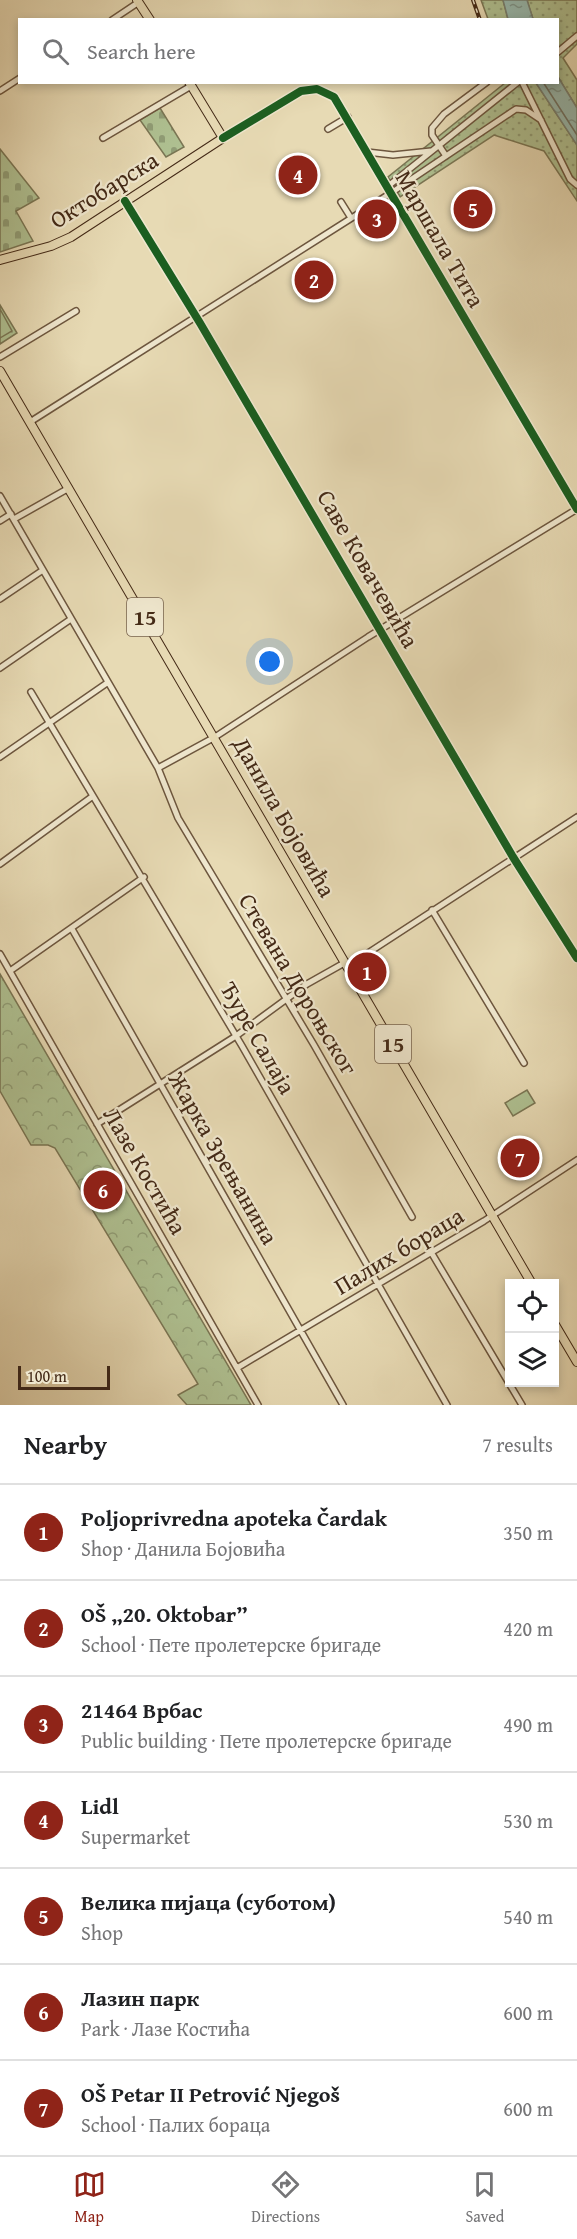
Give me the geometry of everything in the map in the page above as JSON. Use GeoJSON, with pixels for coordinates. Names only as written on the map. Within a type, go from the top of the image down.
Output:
{"type":"FeatureCollection","features":[{"type":"Feature","properties":{"kind":"main road"},"geometry":{"type":"LineString","coordinates":[[138,1],[149,18]]}},
{"type":"Feature","properties":{"kind":"main road"},"geometry":{"type":"LineString","coordinates":[[190,84],[223,138]]}},
{"type":"Feature","properties":{"kind":"main road","name":"Октобарска"},"geometry":{"type":"LineString","coordinates":[[0,260],[64,241],[223,138]]}},
{"type":"Feature","properties":{"kind":"main road","name":"Данила Бојовића"},"geometry":{"type":"LineString","coordinates":[[0,371],[529,1279]]}},
{"type":"Feature","properties":{"kind":"main road"},"geometry":{"type":"LineString","coordinates":[[559,1330],[577,1362]]}},
{"type":"Feature","properties":{"kind":"street"},"geometry":{"type":"LineString","coordinates":[[115,18],[138,1]]}},
{"type":"Feature","properties":{"kind":"street"},"geometry":{"type":"LineString","coordinates":[[559,51],[577,36]]}},
{"type":"Feature","properties":{"kind":"street"},"geometry":{"type":"LineString","coordinates":[[0,91],[18,79]]}},
{"type":"Feature","properties":{"kind":"street"},"geometry":{"type":"LineString","coordinates":[[103,138],[190,84]]}},
{"type":"Feature","properties":{"kind":"street"},"geometry":{"type":"LineString","coordinates":[[446,156],[432,135],[436,121],[484,84]]}},
{"type":"Feature","properties":{"kind":"street"},"geometry":{"type":"LineString","coordinates":[[389,190],[439,145],[517,84]]}},
{"type":"Feature","properties":{"kind":"street"},"geometry":{"type":"LineString","coordinates":[[522,84],[527,88],[570,179],[577,185]]}},
{"type":"Feature","properties":{"kind":"street","name":"Маршала Тита"},"geometry":{"type":"LineString","coordinates":[[223,138],[305,90],[317,89],[331,94],[348,117],[577,509]]}},
{"type":"Feature","properties":{"kind":"street"},"geometry":{"type":"LineString","coordinates":[[30,422],[351,218],[389,190],[446,156],[516,109],[526,110],[541,120]]}},
{"type":"Feature","properties":{"kind":"street"},"geometry":{"type":"LineString","coordinates":[[328,129],[348,117]]}},
{"type":"Feature","properties":{"kind":"street"},"geometry":{"type":"LineString","coordinates":[[367,152],[393,155],[433,150]]}},
{"type":"Feature","properties":{"kind":"street","name":"Саве Ковачевића"},"geometry":{"type":"LineString","coordinates":[[124,201],[196,315],[513,857],[577,958]]}},
{"type":"Feature","properties":{"kind":"street"},"geometry":{"type":"LineString","coordinates":[[340,202],[351,218]]}},
{"type":"Feature","properties":{"kind":"street"},"geometry":{"type":"LineString","coordinates":[[0,357],[76,311]]}},
{"type":"Feature","properties":{"kind":"street"},"geometry":{"type":"LineString","coordinates":[[0,521],[69,488]]}},
{"type":"Feature","properties":{"kind":"street","name":"Стевана Дороњског"},"geometry":{"type":"LineString","coordinates":[[0,496],[158,768],[169,801],[178,818],[411,1217]]}},
{"type":"Feature","properties":{"kind":"street"},"geometry":{"type":"LineString","coordinates":[[158,768],[215,737],[381,629],[577,509]]}},
{"type":"Feature","properties":{"kind":"street"},"geometry":{"type":"LineString","coordinates":[[0,600],[43,570]]}},
{"type":"Feature","properties":{"kind":"street"},"geometry":{"type":"LineString","coordinates":[[0,668],[71,619]]}},
{"type":"Feature","properties":{"kind":"street"},"geometry":{"type":"LineString","coordinates":[[0,757],[107,683]]}},
{"type":"Feature","properties":{"kind":"street","name":"Ђуре Салаја"},"geometry":{"type":"LineString","coordinates":[[31,692],[144,877],[447,1405]]}},
{"type":"Feature","properties":{"kind":"street"},"geometry":{"type":"LineString","coordinates":[[0,864],[93,796]]}},
{"type":"Feature","properties":{"kind":"street"},"geometry":{"type":"LineString","coordinates":[[97,1124],[236,1036],[285,998],[347,964],[577,817]]}},
{"type":"Feature","properties":{"kind":"street"},"geometry":{"type":"LineString","coordinates":[[10,971],[144,877]]}},
{"type":"Feature","properties":{"kind":"street"},"geometry":{"type":"LineString","coordinates":[[432,910],[524,1064]]}},
{"type":"Feature","properties":{"kind":"street","name":"Жарка Зрењанина"},"geometry":{"type":"LineString","coordinates":[[72,929],[343,1405]]}},
{"type":"Feature","properties":{"kind":"street","name":"Лазе Костића"},"geometry":{"type":"LineString","coordinates":[[0,954],[258,1405]]}},
{"type":"Feature","properties":{"kind":"street","name":"Палих бораца"},"geometry":{"type":"LineString","coordinates":[[237,1368],[493,1216],[577,1160]]}},
{"type":"Feature","properties":{"kind":"street"},"geometry":{"type":"LineString","coordinates":[[431,1252],[522,1405]]}},
{"type":"Feature","properties":{"kind":"green space"},"geometry":{"type":"Polygon","coordinates":[[[481,0],[503,0],[508,18],[488,18],[481,0]]]}},
{"type":"Feature","properties":{"kind":"green space"},"geometry":{"type":"Polygon","coordinates":[[[527,0],[577,0],[577,44],[563,58],[577,80],[577,108],[559,79],[559,18],[533,18],[527,0]]]}},
{"type":"Feature","properties":{"kind":"green space"},"geometry":{"type":"Polygon","coordinates":[[[504,84],[537,84],[577,145],[577,201],[544,151],[494,135],[400,197],[388,177],[504,84]]]}},
{"type":"Feature","properties":{"kind":"green space"},"geometry":{"type":"Polygon","coordinates":[[[160,108],[184,147],[166,157],[140,120],[160,108]]]}},
{"type":"Feature","properties":{"kind":"green space"},"geometry":{"type":"Polygon","coordinates":[[[0,149],[39,198],[16,211],[33,241],[0,252],[0,149]]]}},
{"type":"Feature","properties":{"kind":"green space"},"geometry":{"type":"Polygon","coordinates":[[[0,305],[17,333],[0,344],[0,305]]]}},
{"type":"Feature","properties":{"kind":"green space"},"geometry":{"type":"Polygon","coordinates":[[[0,309],[12,331],[0,338],[0,309]]]}},
{"type":"Feature","properties":{"kind":"green space"},"geometry":{"type":"Polygon","coordinates":[[[0,974],[251,1405],[187,1405],[178,1395],[198,1384],[55,1148],[48,1145],[31,1145],[0,1091],[0,974]]]}},
{"type":"Feature","properties":{"kind":"green space"},"geometry":{"type":"Polygon","coordinates":[[[527,1090],[535,1103],[513,1116],[505,1103],[527,1090]]]}},
{"type":"Feature","properties":{"kind":"water"},"geometry":{"type":"Polygon","coordinates":[[[503,0],[527,0],[533,18],[508,18],[503,0]]]}},
{"type":"Feature","properties":{"kind":"water"},"geometry":{"type":"Polygon","coordinates":[[[559,79],[577,108],[577,145],[537,84],[559,84],[559,79]]]}},
{"type":"Feature","properties":{"kind":"railway"},"geometry":{"type":"LineString","coordinates":[[473,0],[479,18]]}},
{"type":"Feature","properties":{"kind":"cycle path"},"geometry":{"type":"LineString","coordinates":[[223,138],[301,91],[317,89],[334,97],[577,509]]}},
{"type":"Feature","properties":{"kind":"cycle path"},"geometry":{"type":"LineString","coordinates":[[125,201],[200,323],[513,857],[577,958]]}},
{"type":"Feature","properties":{"kind":"place","name":"Lidl"},"geometry":{"type":"Point","coordinates":[298,175]}},
{"type":"Feature","properties":{"kind":"place","name":"Велика пијаца (суботом)"},"geometry":{"type":"Point","coordinates":[473,209]}},
{"type":"Feature","properties":{"kind":"place","name":"21464 Врбас"},"geometry":{"type":"Point","coordinates":[377,219]}},
{"type":"Feature","properties":{"kind":"place","name":"OŠ „20. Oktobar”"},"geometry":{"type":"Point","coordinates":[314,280]}},
{"type":"Feature","properties":{"kind":"place","name":"Poljoprivredna apoteka Čardak"},"geometry":{"type":"Point","coordinates":[367,972]}},
{"type":"Feature","properties":{"kind":"place","name":"OŠ Petar II Petrović Njegoš"},"geometry":{"type":"Point","coordinates":[520,1158]}},
{"type":"Feature","properties":{"kind":"place","name":"Лазин парк"},"geometry":{"type":"Point","coordinates":[103,1190]}}]}
